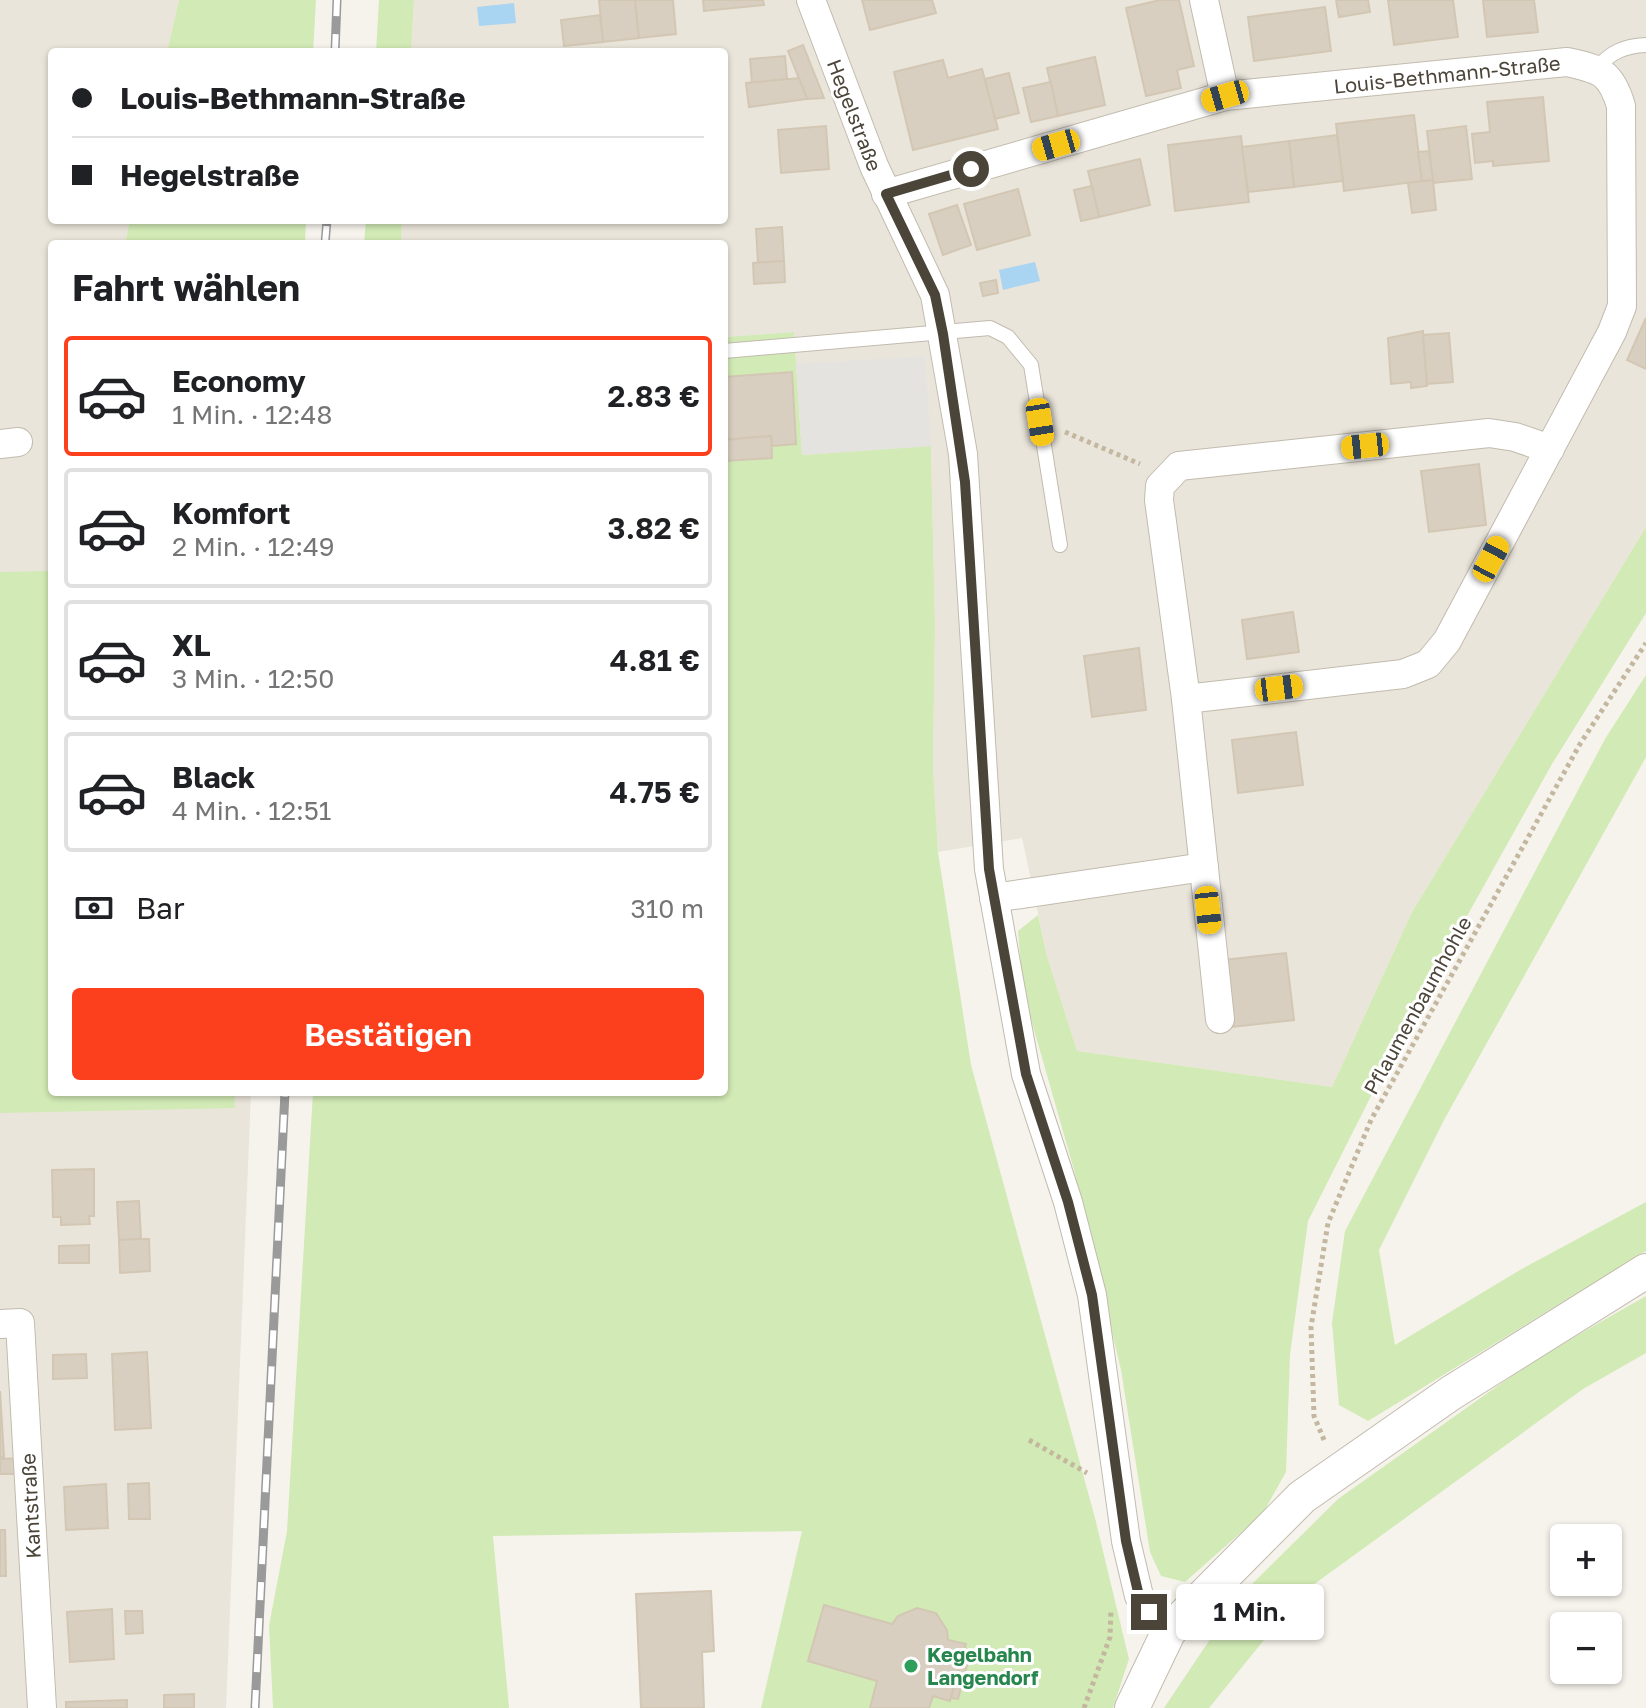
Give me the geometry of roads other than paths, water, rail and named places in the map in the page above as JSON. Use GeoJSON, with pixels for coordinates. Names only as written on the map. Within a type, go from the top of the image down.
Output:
{"type":"FeatureCollection","features":[{"type":"Feature","properties":{"kind":"street","name":"Hegelstraße"},"geometry":{"type":"LineString","coordinates":[[811,0],[886,194],[935,295],[963,454],[975,694],[994,898],[1026,1074],[1068,1202],[1092,1295],[1118,1491],[1139,1596],[1149,1612],[1169,1631]]}},
{"type":"Feature","properties":{"kind":"street"},"geometry":{"type":"LineString","coordinates":[[1204,0],[1225,96]]}},
{"type":"Feature","properties":{"kind":"street","name":"Louis-Bethmann-Straße"},"geometry":{"type":"LineString","coordinates":[[886,194],[1225,96],[1567,62],[1597,68]]}},
{"type":"Feature","properties":{"kind":"street"},"geometry":{"type":"LineString","coordinates":[[1186,699],[1403,674],[1428,664],[1447,641],[1622,306],[1621,106],[1614,84],[1597,68]]}},
{"type":"Feature","properties":{"kind":"street"},"geometry":{"type":"LineString","coordinates":[[1220,1019],[1186,699],[1159,500],[1167,477],[1179,466],[1489,433],[1515,437],[1550,449]]}},
{"type":"Feature","properties":{"kind":"street"},"geometry":{"type":"LineString","coordinates":[[994,898],[1204,867]]}},
{"type":"Feature","properties":{"kind":"street"},"geometry":{"type":"LineString","coordinates":[[1132,1708],[1169,1631],[1302,1497],[1451,1393],[1646,1271]]}},
{"type":"Feature","properties":{"kind":"street","name":"Kantstraße"},"geometry":{"type":"LineString","coordinates":[[0,1324],[20,1323],[42,1708]]}},
{"type":"Feature","properties":{"kind":"lane"},"geometry":{"type":"LineString","coordinates":[[1597,68],[1609,55],[1628,45],[1646,45]]}},
{"type":"Feature","properties":{"kind":"lane"},"geometry":{"type":"LineString","coordinates":[[728,351],[990,328],[1008,337],[1031,365],[1060,545]]}},
{"type":"Feature","properties":{"kind":"water"},"geometry":{"type":"Polygon","coordinates":[[[514,3],[516,23],[479,26],[477,7],[514,3]]]}},
{"type":"Feature","properties":{"kind":"water"},"geometry":{"type":"Polygon","coordinates":[[[1035,262],[1040,281],[1003,290],[999,270],[1035,262]]]}},
{"type":"Feature","properties":{"kind":"railway"},"geometry":{"type":"LineString","coordinates":[[335,48],[337,0]]}},
{"type":"Feature","properties":{"kind":"railway"},"geometry":{"type":"LineString","coordinates":[[325,240],[327,224]]}},
{"type":"Feature","properties":{"kind":"railway"},"geometry":{"type":"LineString","coordinates":[[255,1708],[285,1096]]}},
{"type":"Feature","properties":{"kind":"place","name":"Kegelbahn Langendorf"},"geometry":{"type":"Point","coordinates":[911,1666]}}]}
